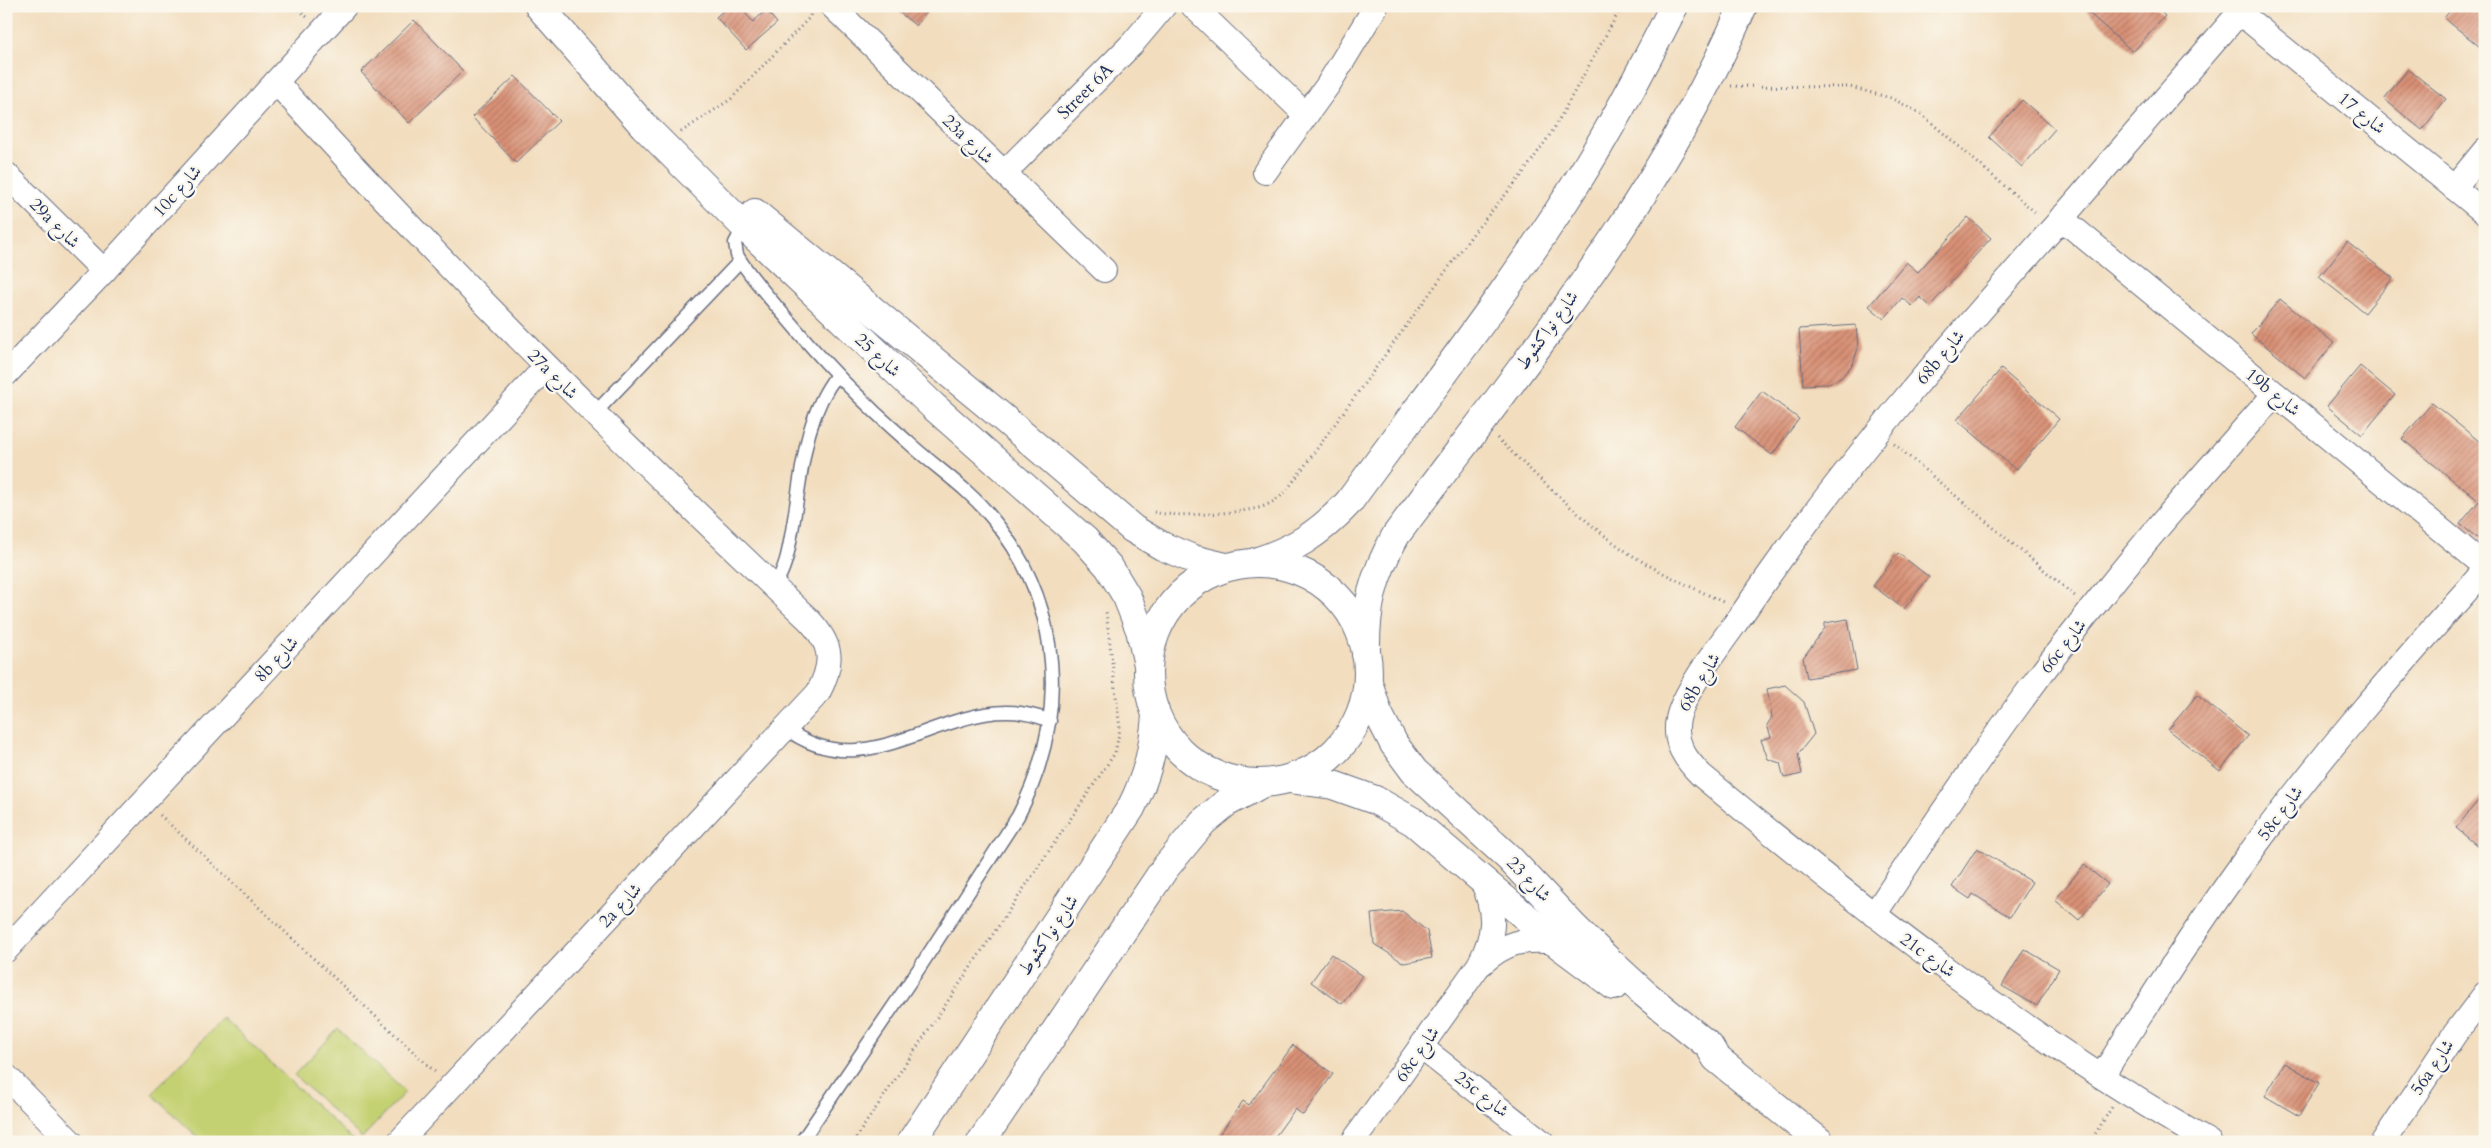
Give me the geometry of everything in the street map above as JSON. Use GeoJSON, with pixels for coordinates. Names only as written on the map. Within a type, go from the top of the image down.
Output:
{"type":"FeatureCollection","features":[{"type":"Feature","properties":{"kind":"street","name":"10c شارع"},"geometry":{"type":"LineString","coordinates":[[6,374],[104,271],[345,6]]}},
{"type":"Feature","properties":{"kind":"street","name":"شارع 25"},"geometry":{"type":"LineString","coordinates":[[539,6],[644,126],[744,226],[933,406],[1085,540],[1109,567],[1127,597],[1140,630],[1148,665]]}},
{"type":"Feature","properties":{"kind":"street","name":"23a شارع"},"geometry":{"type":"LineString","coordinates":[[832,6],[1104,270]]}},
{"type":"Feature","properties":{"kind":"street","name":"Street 6A"},"geometry":{"type":"LineString","coordinates":[[1004,173],[1132,44],[1164,6]]}},
{"type":"Feature","properties":{"kind":"street"},"geometry":{"type":"LineString","coordinates":[[1193,6],[1306,115]]}},
{"type":"Feature","properties":{"kind":"street"},"geometry":{"type":"LineString","coordinates":[[1265,172],[1348,53],[1376,6]]}},
{"type":"Feature","properties":{"kind":"street"},"geometry":{"type":"LineString","coordinates":[[1156,716],[1149,691],[1148,665],[1153,638],[1164,614],[1180,594],[1194,583],[1239,565],[1280,554],[1306,541],[1329,523],[1349,502],[1515,274],[1577,182],[1634,87],[1674,6]]}},
{"type":"Feature","properties":{"kind":"street","name":"شارع نواكشوط"},"geometry":{"type":"LineString","coordinates":[[1367,667],[1366,623],[1371,592],[1381,563],[1396,535],[1624,222],[1684,122],[1743,6]]}},
{"type":"Feature","properties":{"kind":"street","name":"شارع 17"},"geometry":{"type":"LineString","coordinates":[[2242,9],[2485,213]]}},
{"type":"Feature","properties":{"kind":"street","name":"68b شارع"},"geometry":{"type":"LineString","coordinates":[[1676,735],[1683,703],[1772,569],[1878,431],[1960,332],[2242,9]]}},
{"type":"Feature","properties":{"kind":"street","name":"شارع 25"},"geometry":{"type":"LineString","coordinates":[[585,57],[631,95],[776,231],[981,400],[1133,529],[1162,546],[1193,559],[1239,565],[1278,565],[1304,573],[1326,587],[1345,606],[1359,629],[1367,667]]}},
{"type":"Feature","properties":{"kind":"street","name":"27a شارع"},"geometry":{"type":"LineString","coordinates":[[276,82],[402,219],[546,367],[820,631],[827,646],[830,662]]}},
{"type":"Feature","properties":{"kind":"street"},"geometry":{"type":"LineString","coordinates":[[2454,188],[2485,150]]}},
{"type":"Feature","properties":{"kind":"street","name":"29a شارع"},"geometry":{"type":"LineString","coordinates":[[6,174],[104,271]]}},
{"type":"Feature","properties":{"kind":"street","name":"19b شارع"},"geometry":{"type":"LineString","coordinates":[[2057,223],[2275,394],[2485,568]]}},
{"type":"Feature","properties":{"kind":"street","name":"8b شارع"},"geometry":{"type":"LineString","coordinates":[[6,950],[546,367]]}},
{"type":"Feature","properties":{"kind":"street","name":"66c شارع"},"geometry":{"type":"LineString","coordinates":[[1874,915],[1986,750],[2091,609],[2188,492],[2275,394]]}},
{"type":"Feature","properties":{"kind":"street","name":"58c شارع"},"geometry":{"type":"LineString","coordinates":[[2102,1076],[2170,969],[2242,864],[2401,663],[2485,568]]}},
{"type":"Feature","properties":{"kind":"street","name":"2a شارع"},"geometry":{"type":"LineString","coordinates":[[399,1142],[818,693],[826,678],[830,662]]}},
{"type":"Feature","properties":{"kind":"street"},"geometry":{"type":"LineString","coordinates":[[981,1142],[1165,868],[1203,822],[1226,803],[1276,781],[1314,768],[1335,752],[1352,731],[1363,707],[1367,667]]}},
{"type":"Feature","properties":{"kind":"street","name":"شارع 23"},"geometry":{"type":"LineString","coordinates":[[1367,667],[1378,713],[1394,744],[1414,771],[1510,858],[1574,927],[1623,974],[1709,1046],[1716,1058]]}},
{"type":"Feature","properties":{"kind":"street","name":"شارع نواكشوط"},"geometry":{"type":"LineString","coordinates":[[911,1142],[1131,808],[1148,772],[1154,748],[1156,716]]}},
{"type":"Feature","properties":{"kind":"street","name":"شارع 23"},"geometry":{"type":"LineString","coordinates":[[1156,716],[1170,739],[1188,758],[1211,772],[1236,781],[1276,781],[1333,785],[1376,800],[1414,822],[1555,942],[1704,1054],[1716,1058],[1820,1142]]}},
{"type":"Feature","properties":{"kind":"street","name":"21c شارع"},"geometry":{"type":"LineString","coordinates":[[1676,735],[1681,750],[1701,775],[1874,915],[2024,1024],[2102,1076],[2208,1142]]}},
{"type":"Feature","properties":{"kind":"street","name":"68c شارع"},"geometry":{"type":"LineString","coordinates":[[1353,1142],[1479,965],[1490,945],[1493,923],[1491,900],[1482,880]]}},
{"type":"Feature","properties":{"kind":"street","name":"68c شارع"},"geometry":{"type":"LineString","coordinates":[[1479,965],[1495,951],[1514,943],[1534,939],[1555,942]]}},
{"type":"Feature","properties":{"kind":"street","name":"56a شارع"},"geometry":{"type":"LineString","coordinates":[[2383,1142],[2454,1035],[2485,994]]}},
{"type":"Feature","properties":{"kind":"street","name":"25c شارع"},"geometry":{"type":"LineString","coordinates":[[1421,1047],[1542,1142]]}},
{"type":"Feature","properties":{"kind":"street"},"geometry":{"type":"LineString","coordinates":[[6,1076],[71,1142]]}},
{"type":"Feature","properties":{"kind":"lane"},"geometry":{"type":"LineString","coordinates":[[744,226],[734,243],[740,261],[797,331],[837,375],[909,444],[977,500],[1008,538],[1031,580],[1046,626],[1052,673],[1050,721],[1039,770],[1018,816],[920,967],[801,1142]]}},
{"type":"Feature","properties":{"kind":"lane"},"geometry":{"type":"LineString","coordinates":[[594,414],[740,261]]}},
{"type":"Feature","properties":{"kind":"lane"},"geometry":{"type":"LineString","coordinates":[[774,586],[787,559],[812,420],[822,396],[837,375]]}},
{"type":"Feature","properties":{"kind":"lane"},"geometry":{"type":"LineString","coordinates":[[785,728],[818,747],[856,752],[881,746],[969,717],[997,711],[1025,713],[1050,721]]}},
{"type":"Feature","properties":{"kind":"path"},"geometry":{"type":"LineString","coordinates":[[674,137],[731,99],[810,17],[813,6]]}},
{"type":"Feature","properties":{"kind":"path"},"geometry":{"type":"LineString","coordinates":[[1703,86],[1850,86],[1891,98],[1920,113],[2057,223]]}},
{"type":"Feature","properties":{"kind":"path"},"geometry":{"type":"LineString","coordinates":[[1479,422],[1580,516],[1619,546],[1664,574],[1744,612]]}},
{"type":"Feature","properties":{"kind":"path"},"geometry":{"type":"LineString","coordinates":[[1878,431],[2091,609]]}},
{"type":"Feature","properties":{"kind":"path"},"geometry":{"type":"LineString","coordinates":[[144,801],[450,1086]]}},
{"type":"Feature","properties":{"kind":"path"},"geometry":{"type":"LineString","coordinates":[[2090,1142],[2123,1089]]}},
{"type":"Feature","properties":{"kind":"green space"},"geometry":{"type":"Polygon","coordinates":[[[223,1018],[355,1142],[203,1142],[152,1094],[223,1018]]]}},
{"type":"Feature","properties":{"kind":"green space"},"geometry":{"type":"Polygon","coordinates":[[[338,1029],[405,1092],[362,1138],[294,1075],[338,1029]]]}},
{"type":"Feature","properties":{"kind":"building"},"geometry":{"type":"Polygon","coordinates":[[[728,6],[739,6],[753,22],[766,10],[777,23],[746,50],[716,17],[728,6]]]}},
{"type":"Feature","properties":{"kind":"building"},"geometry":{"type":"Polygon","coordinates":[[[892,6],[932,6],[916,26],[892,6]]]}},
{"type":"Feature","properties":{"kind":"building"},"geometry":{"type":"Polygon","coordinates":[[[2081,6],[2155,6],[2165,16],[2133,52],[2081,6]]]}},
{"type":"Feature","properties":{"kind":"building"},"geometry":{"type":"Polygon","coordinates":[[[2454,6],[2485,6],[2485,51],[2444,18],[2454,6]]]}},
{"type":"Feature","properties":{"kind":"building"},"geometry":{"type":"Polygon","coordinates":[[[414,20],[463,71],[409,123],[361,72],[414,20]]]}},
{"type":"Feature","properties":{"kind":"building"},"geometry":{"type":"Polygon","coordinates":[[[2408,69],[2446,99],[2422,130],[2384,99],[2408,69]]]}},
{"type":"Feature","properties":{"kind":"building"},"geometry":{"type":"Polygon","coordinates":[[[515,76],[559,121],[516,163],[472,117],[515,76]]]}},
{"type":"Feature","properties":{"kind":"building"},"geometry":{"type":"Polygon","coordinates":[[[2022,100],[2055,129],[2022,167],[1989,137],[2022,100]]]}},
{"type":"Feature","properties":{"kind":"building"},"geometry":{"type":"Polygon","coordinates":[[[1968,217],[1991,238],[1930,306],[1920,297],[1912,306],[1902,298],[1884,319],[1869,306],[1906,262],[1918,272],[1968,217]]]}},
{"type":"Feature","properties":{"kind":"building"},"geometry":{"type":"Polygon","coordinates":[[[2347,242],[2393,278],[2365,313],[2319,277],[2347,242]]]}},
{"type":"Feature","properties":{"kind":"building"},"geometry":{"type":"Polygon","coordinates":[[[2280,299],[2334,343],[2305,378],[2251,334],[2280,299]]]}},
{"type":"Feature","properties":{"kind":"building"},"geometry":{"type":"Polygon","coordinates":[[[1856,325],[1858,348],[1853,364],[1841,378],[1826,384],[1803,385],[1799,329],[1856,325]]]}},
{"type":"Feature","properties":{"kind":"building"},"geometry":{"type":"Polygon","coordinates":[[[2360,366],[2395,395],[2362,435],[2327,406],[2360,366]]]}},
{"type":"Feature","properties":{"kind":"building"},"geometry":{"type":"Polygon","coordinates":[[[2001,369],[2059,419],[2016,470],[1957,420],[2001,369]]]}},
{"type":"Feature","properties":{"kind":"building"},"geometry":{"type":"Polygon","coordinates":[[[1762,391],[1799,419],[1772,455],[1735,427],[1762,391]]]}},
{"type":"Feature","properties":{"kind":"building"},"geometry":{"type":"Polygon","coordinates":[[[2432,403],[2485,446],[2485,544],[2460,524],[2479,501],[2402,439],[2432,403]]]}},
{"type":"Feature","properties":{"kind":"building"},"geometry":{"type":"Polygon","coordinates":[[[1898,553],[1929,577],[1904,609],[1873,586],[1898,553]]]}},
{"type":"Feature","properties":{"kind":"building"},"geometry":{"type":"Polygon","coordinates":[[[1848,619],[1857,670],[1807,678],[1803,658],[1825,628],[1825,623],[1848,619]]]}},
{"type":"Feature","properties":{"kind":"building"},"geometry":{"type":"Polygon","coordinates":[[[1785,685],[1804,702],[1814,734],[1798,754],[1802,774],[1784,778],[1780,763],[1768,759],[1761,740],[1771,737],[1767,725],[1772,717],[1767,689],[1785,685]]]}},
{"type":"Feature","properties":{"kind":"building"},"geometry":{"type":"Polygon","coordinates":[[[2197,695],[2248,736],[2220,771],[2168,730],[2197,695]]]}},
{"type":"Feature","properties":{"kind":"building"},"geometry":{"type":"Polygon","coordinates":[[[2485,792],[2485,852],[2456,828],[2485,792]]]}},
{"type":"Feature","properties":{"kind":"building"},"geometry":{"type":"Polygon","coordinates":[[[1977,848],[2032,882],[2010,917],[1973,894],[1970,899],[1952,887],[1977,848]]]}},
{"type":"Feature","properties":{"kind":"building"},"geometry":{"type":"Polygon","coordinates":[[[2084,865],[2108,884],[2079,920],[2055,900],[2084,865]]]}},
{"type":"Feature","properties":{"kind":"building"},"geometry":{"type":"Polygon","coordinates":[[[1402,911],[1427,931],[1432,958],[1404,963],[1374,944],[1371,914],[1402,911]]]}},
{"type":"Feature","properties":{"kind":"building"},"geometry":{"type":"Polygon","coordinates":[[[2024,949],[2059,969],[2037,1006],[2002,986],[2024,949]]]}},
{"type":"Feature","properties":{"kind":"building"},"geometry":{"type":"Polygon","coordinates":[[[1331,954],[1362,976],[1342,1004],[1311,982],[1331,954]]]}},
{"type":"Feature","properties":{"kind":"building"},"geometry":{"type":"Polygon","coordinates":[[[1293,1045],[1333,1074],[1303,1115],[1295,1109],[1271,1142],[1214,1142],[1243,1101],[1249,1105],[1293,1045]]]}},
{"type":"Feature","properties":{"kind":"building"},"geometry":{"type":"Polygon","coordinates":[[[2285,1063],[2319,1083],[2299,1116],[2265,1096],[2285,1063]]]}}]}
